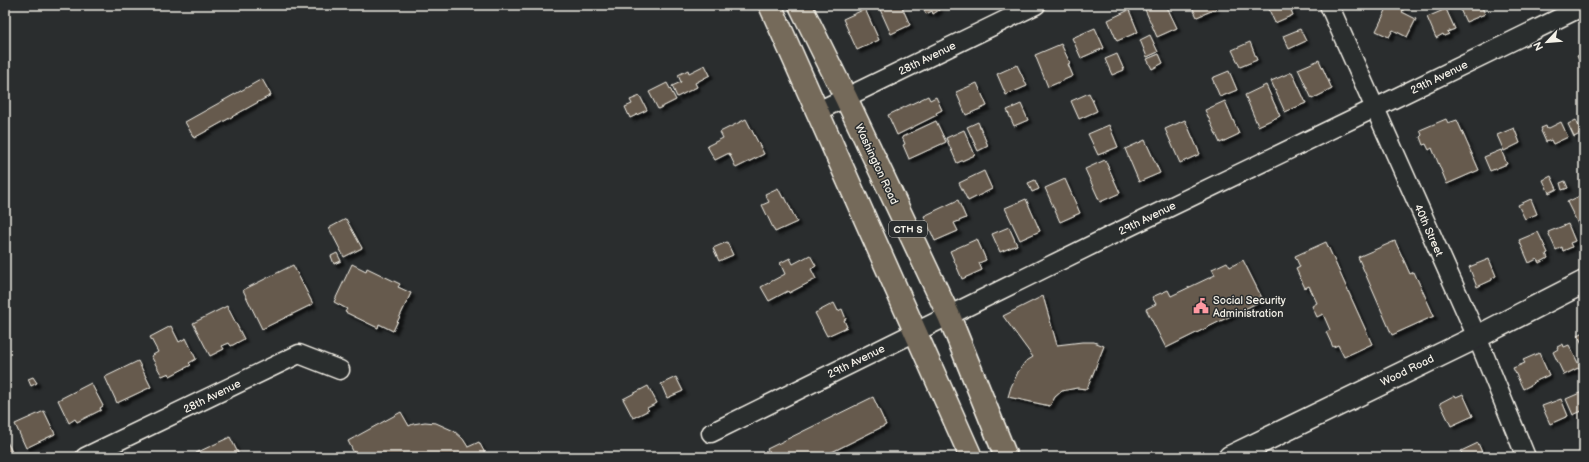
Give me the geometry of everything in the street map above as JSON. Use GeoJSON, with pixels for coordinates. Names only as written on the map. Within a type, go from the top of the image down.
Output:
{"type":"FeatureCollection","features":[{"type":"Feature","properties":{"kind":"main road","name":"CTH S"},"geometry":{"type":"LineString","coordinates":[[770,5],[971,457]]}},
{"type":"Feature","properties":{"kind":"main road","name":"Washington Road"},"geometry":{"type":"LineString","coordinates":[[800,5],[846,98],[949,316],[1006,457]]}},
{"type":"Feature","properties":{"kind":"street","name":"28th Avenue"},"geometry":{"type":"LineString","coordinates":[[818,111],[1036,5]]}},
{"type":"Feature","properties":{"kind":"street","name":"40th Street"},"geometry":{"type":"LineString","coordinates":[[1329,5],[1477,337],[1526,457]]}},
{"type":"Feature","properties":{"kind":"street","name":"29th Avenue"},"geometry":{"type":"LineString","coordinates":[[711,433],[1108,237],[1584,6]]}},
{"type":"Feature","properties":{"kind":"street","name":"Wood Road"},"geometry":{"type":"LineString","coordinates":[[1230,457],[1477,337],[1584,282]]}},
{"type":"Feature","properties":{"kind":"street","name":"28th Avenue"},"geometry":{"type":"LineString","coordinates":[[85,457],[299,354],[340,370]]}},
{"type":"Feature","properties":{"kind":"building"},"geometry":{"type":"Polygon","coordinates":[[[878,5],[901,5],[910,25],[891,34],[878,5]]]}},
{"type":"Feature","properties":{"kind":"building"},"geometry":{"type":"Polygon","coordinates":[[[921,5],[943,5],[933,14],[932,11],[926,14],[921,5]]]}},
{"type":"Feature","properties":{"kind":"building"},"geometry":{"type":"Polygon","coordinates":[[[1143,5],[1166,5],[1177,28],[1157,37],[1143,5]]]}},
{"type":"Feature","properties":{"kind":"building"},"geometry":{"type":"Polygon","coordinates":[[[1191,5],[1215,5],[1216,9],[1197,17],[1191,5]]]}},
{"type":"Feature","properties":{"kind":"building"},"geometry":{"type":"Polygon","coordinates":[[[1267,5],[1289,5],[1293,15],[1275,23],[1267,5]]]}},
{"type":"Feature","properties":{"kind":"building"},"geometry":{"type":"Polygon","coordinates":[[[1395,5],[1405,6],[1402,12],[1416,19],[1407,37],[1393,30],[1389,37],[1376,31],[1388,6],[1394,9],[1395,5]]]}},
{"type":"Feature","properties":{"kind":"building"},"geometry":{"type":"Polygon","coordinates":[[[1458,5],[1481,5],[1485,14],[1466,22],[1458,5]]]}},
{"type":"Feature","properties":{"kind":"building"},"geometry":{"type":"Polygon","coordinates":[[[865,9],[879,40],[857,50],[843,19],[865,9]]]}},
{"type":"Feature","properties":{"kind":"building"},"geometry":{"type":"Polygon","coordinates":[[[1446,9],[1455,29],[1447,32],[1449,34],[1444,36],[1443,34],[1436,38],[1427,17],[1446,9]]]}},
{"type":"Feature","properties":{"kind":"building"},"geometry":{"type":"Polygon","coordinates":[[[1129,10],[1138,32],[1117,41],[1108,20],[1129,10]]]}},
{"type":"Feature","properties":{"kind":"building"},"geometry":{"type":"Polygon","coordinates":[[[1095,28],[1104,48],[1081,58],[1072,38],[1095,28]]]}},
{"type":"Feature","properties":{"kind":"building"},"geometry":{"type":"Polygon","coordinates":[[[1300,29],[1306,41],[1289,49],[1283,36],[1300,29]]]}},
{"type":"Feature","properties":{"kind":"building"},"geometry":{"type":"Polygon","coordinates":[[[1150,35],[1158,52],[1147,57],[1140,40],[1150,35]]]}},
{"type":"Feature","properties":{"kind":"building"},"geometry":{"type":"Polygon","coordinates":[[[1250,42],[1257,60],[1240,67],[1232,50],[1250,42]]]}},
{"type":"Feature","properties":{"kind":"building"},"geometry":{"type":"Polygon","coordinates":[[[1061,44],[1070,63],[1068,64],[1073,76],[1048,87],[1035,55],[1061,44]]]}},
{"type":"Feature","properties":{"kind":"building"},"geometry":{"type":"Polygon","coordinates":[[[1584,53],[1584,72],[1577,56],[1584,53]]]}},
{"type":"Feature","properties":{"kind":"building"},"geometry":{"type":"Polygon","coordinates":[[[1117,54],[1124,70],[1112,75],[1105,59],[1117,54]]]}},
{"type":"Feature","properties":{"kind":"building"},"geometry":{"type":"Polygon","coordinates":[[[1159,54],[1163,63],[1152,69],[1147,59],[1159,54]]]}},
{"type":"Feature","properties":{"kind":"building"},"geometry":{"type":"Polygon","coordinates":[[[1319,60],[1332,89],[1312,99],[1298,69],[1319,60]]]}},
{"type":"Feature","properties":{"kind":"building"},"geometry":{"type":"Polygon","coordinates":[[[705,65],[710,75],[695,83],[697,87],[677,97],[672,86],[681,82],[678,75],[688,70],[689,73],[705,65]]]}},
{"type":"Feature","properties":{"kind":"building"},"geometry":{"type":"Polygon","coordinates":[[[1017,65],[1027,86],[1006,95],[997,74],[1017,65]]]}},
{"type":"Feature","properties":{"kind":"building"},"geometry":{"type":"Polygon","coordinates":[[[1229,71],[1237,90],[1220,97],[1212,78],[1229,71]]]}},
{"type":"Feature","properties":{"kind":"building"},"geometry":{"type":"Polygon","coordinates":[[[1292,72],[1306,103],[1285,112],[1271,81],[1292,72]]]}},
{"type":"Feature","properties":{"kind":"building"},"geometry":{"type":"Polygon","coordinates":[[[262,79],[271,95],[194,138],[185,122],[262,79]]]}},
{"type":"Feature","properties":{"kind":"building"},"geometry":{"type":"Polygon","coordinates":[[[667,83],[676,100],[658,109],[649,92],[667,83]]]}},
{"type":"Feature","properties":{"kind":"building"},"geometry":{"type":"Polygon","coordinates":[[[977,83],[987,106],[966,115],[956,92],[977,83]]]}},
{"type":"Feature","properties":{"kind":"building"},"geometry":{"type":"Polygon","coordinates":[[[1266,85],[1280,116],[1258,126],[1245,95],[1266,85]]]}},
{"type":"Feature","properties":{"kind":"building"},"geometry":{"type":"Polygon","coordinates":[[[1089,93],[1097,111],[1079,119],[1071,101],[1089,93]]]}},
{"type":"Feature","properties":{"kind":"building"},"geometry":{"type":"Polygon","coordinates":[[[640,96],[647,110],[630,118],[625,107],[632,104],[630,100],[640,96]]]}},
{"type":"Feature","properties":{"kind":"building"},"geometry":{"type":"Polygon","coordinates":[[[928,96],[930,100],[936,97],[942,110],[936,113],[937,115],[897,135],[888,115],[928,96]]]}},
{"type":"Feature","properties":{"kind":"building"},"geometry":{"type":"Polygon","coordinates":[[[1225,101],[1239,134],[1220,143],[1205,110],[1225,101]]]}},
{"type":"Feature","properties":{"kind":"building"},"geometry":{"type":"Polygon","coordinates":[[[1021,104],[1028,120],[1014,126],[1007,110],[1021,104]]]}},
{"type":"Feature","properties":{"kind":"building"},"geometry":{"type":"Polygon","coordinates":[[[746,119],[764,154],[736,168],[729,153],[715,160],[707,146],[723,138],[720,132],[746,119]]]}},
{"type":"Feature","properties":{"kind":"building"},"geometry":{"type":"Polygon","coordinates":[[[1446,119],[1448,123],[1457,120],[1479,170],[1447,184],[1432,148],[1429,150],[1426,144],[1423,145],[1420,137],[1422,135],[1420,130],[1446,119]]]}},
{"type":"Feature","properties":{"kind":"building"},"geometry":{"type":"Polygon","coordinates":[[[1185,120],[1200,154],[1180,163],[1165,129],[1185,120]]]}},
{"type":"Feature","properties":{"kind":"building"},"geometry":{"type":"Polygon","coordinates":[[[1576,120],[1582,133],[1574,137],[1568,124],[1576,120]]]}},
{"type":"Feature","properties":{"kind":"building"},"geometry":{"type":"Polygon","coordinates":[[[936,121],[946,142],[909,159],[903,145],[905,144],[902,137],[936,121]]]}},
{"type":"Feature","properties":{"kind":"building"},"geometry":{"type":"Polygon","coordinates":[[[978,122],[988,146],[978,151],[967,127],[978,122]]]}},
{"type":"Feature","properties":{"kind":"building"},"geometry":{"type":"Polygon","coordinates":[[[1561,122],[1568,137],[1553,144],[1551,140],[1546,142],[1541,128],[1546,126],[1547,129],[1561,122]]]}},
{"type":"Feature","properties":{"kind":"building"},"geometry":{"type":"Polygon","coordinates":[[[1109,125],[1118,147],[1098,155],[1088,134],[1109,125]]]}},
{"type":"Feature","properties":{"kind":"building"},"geometry":{"type":"Polygon","coordinates":[[[1514,128],[1520,143],[1504,151],[1497,135],[1514,128]]]}},
{"type":"Feature","properties":{"kind":"building"},"geometry":{"type":"Polygon","coordinates":[[[964,130],[975,155],[957,163],[946,138],[964,130]]]}},
{"type":"Feature","properties":{"kind":"building"},"geometry":{"type":"Polygon","coordinates":[[[1145,140],[1160,173],[1139,182],[1125,149],[1145,140]]]}},
{"type":"Feature","properties":{"kind":"building"},"geometry":{"type":"Polygon","coordinates":[[[1501,150],[1507,164],[1490,171],[1484,157],[1501,150]]]}},
{"type":"Feature","properties":{"kind":"building"},"geometry":{"type":"Polygon","coordinates":[[[1105,160],[1120,193],[1100,202],[1085,169],[1105,160]]]}},
{"type":"Feature","properties":{"kind":"building"},"geometry":{"type":"Polygon","coordinates":[[[984,171],[992,189],[968,201],[959,183],[984,171]]]}},
{"type":"Feature","properties":{"kind":"building"},"geometry":{"type":"Polygon","coordinates":[[[1551,176],[1557,189],[1549,193],[1543,180],[1551,176]]]}},
{"type":"Feature","properties":{"kind":"building"},"geometry":{"type":"Polygon","coordinates":[[[1065,179],[1080,213],[1060,222],[1045,188],[1065,179]]]}},
{"type":"Feature","properties":{"kind":"building"},"geometry":{"type":"Polygon","coordinates":[[[1035,180],[1039,189],[1032,192],[1028,183],[1035,180]]]}},
{"type":"Feature","properties":{"kind":"building"},"geometry":{"type":"Polygon","coordinates":[[[1565,181],[1568,188],[1562,190],[1560,183],[1565,181]]]}},
{"type":"Feature","properties":{"kind":"building"},"geometry":{"type":"Polygon","coordinates":[[[778,188],[783,198],[785,197],[797,222],[775,232],[762,205],[769,202],[765,194],[778,188]]]}},
{"type":"Feature","properties":{"kind":"building"},"geometry":{"type":"Polygon","coordinates":[[[1584,194],[1584,236],[1567,202],[1584,194]]]}},
{"type":"Feature","properties":{"kind":"building"},"geometry":{"type":"Polygon","coordinates":[[[1026,199],[1040,231],[1020,240],[1005,208],[1026,199]]]}},
{"type":"Feature","properties":{"kind":"building"},"geometry":{"type":"Polygon","coordinates":[[[1531,199],[1537,214],[1525,219],[1518,205],[1531,199]]]}},
{"type":"Feature","properties":{"kind":"building"},"geometry":{"type":"Polygon","coordinates":[[[958,200],[966,218],[954,223],[958,231],[935,241],[924,216],[958,200]]]}},
{"type":"Feature","properties":{"kind":"building"},"geometry":{"type":"Polygon","coordinates":[[[346,219],[362,248],[344,257],[329,228],[346,219]]]}},
{"type":"Feature","properties":{"kind":"building"},"geometry":{"type":"Polygon","coordinates":[[[1568,224],[1575,241],[1570,243],[1572,247],[1563,251],[1562,247],[1556,250],[1548,232],[1568,224]]]}},
{"type":"Feature","properties":{"kind":"building"},"geometry":{"type":"Polygon","coordinates":[[[1009,227],[1017,245],[1000,252],[992,234],[1009,227]]]}},
{"type":"Feature","properties":{"kind":"building"},"geometry":{"type":"Polygon","coordinates":[[[1538,232],[1548,253],[1546,254],[1548,258],[1539,263],[1537,259],[1529,263],[1519,240],[1538,232]]]}},
{"type":"Feature","properties":{"kind":"building"},"geometry":{"type":"Polygon","coordinates":[[[977,239],[986,260],[979,263],[982,270],[962,279],[950,251],[977,239]]]}},
{"type":"Feature","properties":{"kind":"building"},"geometry":{"type":"Polygon","coordinates":[[[1395,241],[1410,274],[1414,272],[1434,316],[1392,335],[1358,257],[1395,241]]]}},
{"type":"Feature","properties":{"kind":"building"},"geometry":{"type":"Polygon","coordinates":[[[727,242],[733,255],[719,261],[713,248],[727,242]]]}},
{"type":"Feature","properties":{"kind":"building"},"geometry":{"type":"Polygon","coordinates":[[[1326,242],[1372,344],[1344,357],[1338,345],[1333,347],[1326,332],[1330,330],[1323,314],[1317,317],[1312,306],[1317,303],[1309,286],[1305,288],[1296,269],[1300,267],[1295,256],[1326,242]]]}},
{"type":"Feature","properties":{"kind":"building"},"geometry":{"type":"Polygon","coordinates":[[[337,253],[341,261],[334,264],[331,256],[337,253]]]}},
{"type":"Feature","properties":{"kind":"building"},"geometry":{"type":"Polygon","coordinates":[[[810,255],[816,266],[811,269],[816,279],[789,293],[788,291],[769,301],[761,287],[785,274],[780,263],[790,258],[793,264],[810,255]]]}},
{"type":"Feature","properties":{"kind":"building"},"geometry":{"type":"Polygon","coordinates":[[[1489,259],[1496,276],[1492,278],[1492,280],[1477,287],[1469,267],[1489,259]]]}},
{"type":"Feature","properties":{"kind":"building","name":"Social Security Administration"},"geometry":{"type":"Polygon","coordinates":[[[1243,260],[1263,300],[1166,348],[1146,309],[1156,304],[1152,297],[1168,290],[1171,296],[1215,275],[1212,269],[1227,262],[1230,267],[1243,260]]]}},
{"type":"Feature","properties":{"kind":"building"},"geometry":{"type":"Polygon","coordinates":[[[352,264],[366,271],[367,268],[400,284],[398,287],[411,293],[393,331],[379,324],[378,328],[345,312],[347,309],[334,302],[352,264]]]}},
{"type":"Feature","properties":{"kind":"building"},"geometry":{"type":"Polygon","coordinates":[[[293,265],[313,304],[262,329],[243,290],[293,265]]]}},
{"type":"Feature","properties":{"kind":"building"},"geometry":{"type":"Polygon","coordinates":[[[1043,296],[1057,345],[1094,342],[1104,346],[1087,389],[1077,388],[1062,391],[1055,397],[1050,406],[1008,397],[1018,372],[1025,362],[1033,357],[1003,316],[1043,296]]]}},
{"type":"Feature","properties":{"kind":"building"},"geometry":{"type":"Polygon","coordinates":[[[834,303],[838,311],[842,309],[847,327],[827,336],[815,313],[834,303]]]}},
{"type":"Feature","properties":{"kind":"building"},"geometry":{"type":"Polygon","coordinates":[[[227,306],[244,339],[231,346],[229,343],[222,346],[224,349],[210,356],[193,323],[227,306]]]}},
{"type":"Feature","properties":{"kind":"building"},"geometry":{"type":"Polygon","coordinates":[[[171,326],[179,342],[186,338],[196,359],[189,363],[191,365],[170,376],[169,373],[162,376],[151,356],[158,352],[150,337],[171,326]]]}},
{"type":"Feature","properties":{"kind":"building"},"geometry":{"type":"Polygon","coordinates":[[[1584,332],[1584,348],[1578,335],[1584,332]]]}},
{"type":"Feature","properties":{"kind":"building"},"geometry":{"type":"Polygon","coordinates":[[[1563,344],[1564,347],[1569,345],[1580,367],[1564,375],[1553,352],[1558,349],[1557,347],[1563,344]]]}},
{"type":"Feature","properties":{"kind":"building"},"geometry":{"type":"Polygon","coordinates":[[[1539,353],[1549,375],[1523,389],[1513,368],[1525,363],[1523,360],[1539,353]]]}},
{"type":"Feature","properties":{"kind":"building"},"geometry":{"type":"Polygon","coordinates":[[[138,361],[151,387],[117,403],[105,377],[138,361]]]}},
{"type":"Feature","properties":{"kind":"building"},"geometry":{"type":"Polygon","coordinates":[[[33,377],[37,383],[31,386],[28,379],[33,377]]]}},
{"type":"Feature","properties":{"kind":"building"},"geometry":{"type":"Polygon","coordinates":[[[676,377],[683,391],[667,398],[661,384],[676,377]]]}},
{"type":"Feature","properties":{"kind":"building"},"geometry":{"type":"Polygon","coordinates":[[[91,383],[103,406],[100,408],[101,410],[77,422],[75,419],[69,423],[58,400],[91,383]]]}},
{"type":"Feature","properties":{"kind":"building"},"geometry":{"type":"Polygon","coordinates":[[[648,386],[657,403],[647,408],[649,410],[633,418],[623,399],[648,386]]]}},
{"type":"Feature","properties":{"kind":"building"},"geometry":{"type":"Polygon","coordinates":[[[1582,392],[1584,397],[1584,410],[1573,415],[1566,399],[1582,392]]]}},
{"type":"Feature","properties":{"kind":"building"},"geometry":{"type":"Polygon","coordinates":[[[1463,394],[1473,416],[1451,426],[1440,403],[1455,395],[1456,397],[1463,394]]]}},
{"type":"Feature","properties":{"kind":"building"},"geometry":{"type":"Polygon","coordinates":[[[873,397],[886,425],[822,457],[771,457],[767,449],[873,397]]]}},
{"type":"Feature","properties":{"kind":"building"},"geometry":{"type":"Polygon","coordinates":[[[1561,399],[1568,416],[1550,424],[1542,406],[1561,399]]]}},
{"type":"Feature","properties":{"kind":"building"},"geometry":{"type":"Polygon","coordinates":[[[44,411],[55,434],[26,448],[15,424],[44,411]]]}},
{"type":"Feature","properties":{"kind":"building"},"geometry":{"type":"Polygon","coordinates":[[[401,412],[409,426],[425,422],[436,423],[454,431],[463,439],[468,447],[479,442],[487,457],[356,457],[348,441],[401,412]]]}},
{"type":"Feature","properties":{"kind":"building"},"geometry":{"type":"Polygon","coordinates":[[[230,437],[240,457],[198,457],[196,453],[230,437]]]}},
{"type":"Feature","properties":{"kind":"building"},"geometry":{"type":"Polygon","coordinates":[[[5,438],[13,454],[8,457],[5,457],[5,438]]]}},
{"type":"Feature","properties":{"kind":"building"},"geometry":{"type":"Polygon","coordinates":[[[1478,443],[1484,457],[1463,457],[1461,451],[1478,443]]]}},
{"type":"Feature","properties":{"kind":"place","name":"Social Security Administration"},"geometry":{"type":"Point","coordinates":[1201,306]}}]}
